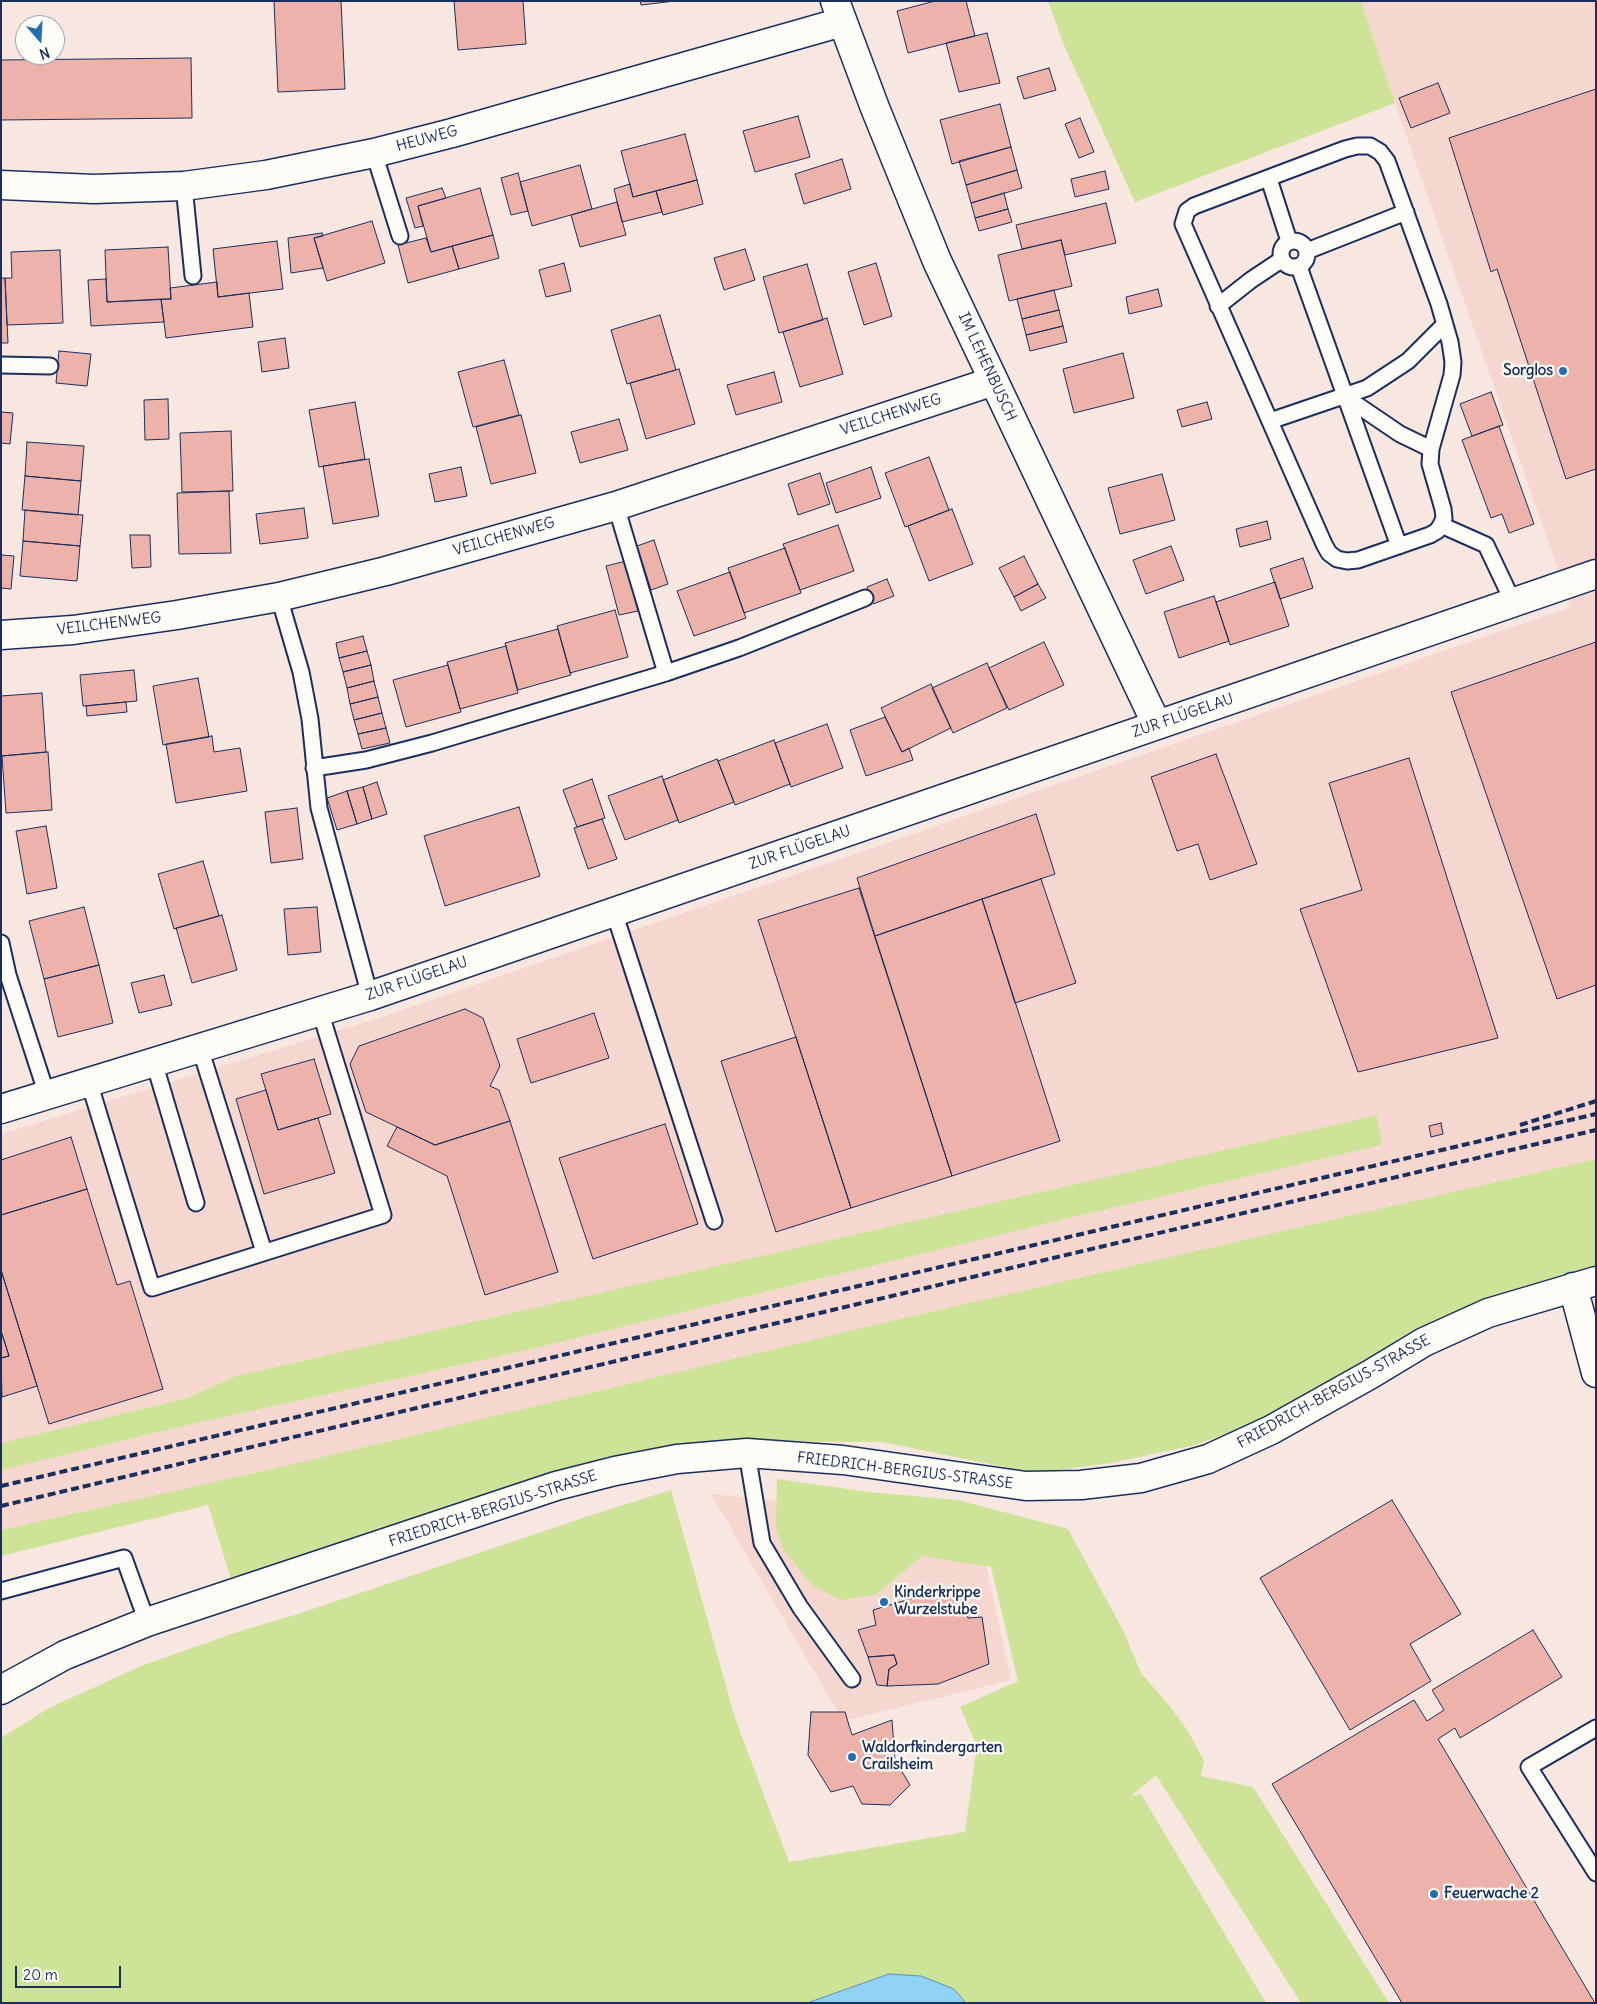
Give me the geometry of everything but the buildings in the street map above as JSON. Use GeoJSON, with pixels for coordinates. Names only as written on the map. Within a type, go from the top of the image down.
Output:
{"type":"FeatureCollection","features":[{"type":"Feature","properties":{"kind":"street","name":"HEUWEG"},"geometry":{"type":"LineString","coordinates":[[1,185],[94,189],[184,186],[266,175],[374,153],[462,130],[838,12]]}},
{"type":"Feature","properties":{"kind":"street","name":"IM LEHENBUSCH"},"geometry":{"type":"LineString","coordinates":[[838,12],[874,108],[937,261],[1157,725]]}},
{"type":"Feature","properties":{"kind":"street","name":"VEILCHENWEG"},"geometry":{"type":"LineString","coordinates":[[1,635],[73,630],[177,615],[279,597],[386,571],[616,506],[994,381]]}},
{"type":"Feature","properties":{"kind":"street","name":"ZUR FLÜGELAU"},"geometry":{"type":"LineString","coordinates":[[1,1109],[370,996],[1596,574]]}},
{"type":"Feature","properties":{"kind":"street"},"geometry":{"type":"LineString","coordinates":[[1585,1284],[1596,1373]]}},
{"type":"Feature","properties":{"kind":"street","name":"FRIEDRICH-BERGIUS-STRASSE"},"geometry":{"type":"LineString","coordinates":[[1,1690],[65,1655],[147,1622],[556,1486],[615,1471],[677,1459],[747,1454],[843,1460],[1026,1486],[1081,1485],[1142,1478],[1208,1459],[1271,1430],[1424,1342],[1478,1317],[1585,1284]]}},
{"type":"Feature","properties":{"kind":"lane"},"geometry":{"type":"LineString","coordinates":[[1357,146],[1370,146],[1380,152],[1387,161],[1450,342],[1453,362],[1452,375],[1431,449],[1430,464],[1444,518],[1441,526],[1430,536],[1358,560],[1347,561],[1337,559],[1329,553],[1185,230],[1184,218],[1187,211],[1194,206],[1269,179],[1357,146]]}},
{"type":"Feature","properties":{"kind":"lane"},"geometry":{"type":"LineString","coordinates":[[374,153],[400,236]]}},
{"type":"Feature","properties":{"kind":"lane"},"geometry":{"type":"LineString","coordinates":[[1269,179],[1289,241]]}},
{"type":"Feature","properties":{"kind":"lane"},"geometry":{"type":"LineString","coordinates":[[184,186],[193,276]]}},
{"type":"Feature","properties":{"kind":"lane"},"geometry":{"type":"LineString","coordinates":[[1307,251],[1406,212]]}},
{"type":"Feature","properties":{"kind":"lane"},"geometry":{"type":"LineString","coordinates":[[1289,241],[1297,241],[1304,244],[1307,251],[1307,257],[1299,267],[1292,267],[1281,260],[1280,252],[1283,245],[1289,241]]}},
{"type":"Feature","properties":{"kind":"lane"},"geometry":{"type":"LineString","coordinates":[[1218,306],[1256,275],[1281,260]]}},
{"type":"Feature","properties":{"kind":"lane"},"geometry":{"type":"LineString","coordinates":[[1299,267],[1399,546]]}},
{"type":"Feature","properties":{"kind":"lane"},"geometry":{"type":"LineString","coordinates":[[1270,421],[1367,388],[1408,361],[1444,324]]}},
{"type":"Feature","properties":{"kind":"lane"},"geometry":{"type":"LineString","coordinates":[[1,365],[50,366]]}},
{"type":"Feature","properties":{"kind":"lane"},"geometry":{"type":"LineString","coordinates":[[1344,396],[1400,434],[1431,449]]}},
{"type":"Feature","properties":{"kind":"lane"},"geometry":{"type":"LineString","coordinates":[[616,506],[666,673]]}},
{"type":"Feature","properties":{"kind":"lane"},"geometry":{"type":"LineString","coordinates":[[1441,526],[1486,545],[1513,602]]}},
{"type":"Feature","properties":{"kind":"lane"},"geometry":{"type":"LineString","coordinates":[[279,597],[301,672],[308,710],[319,808],[370,996]]}},
{"type":"Feature","properties":{"kind":"lane"},"geometry":{"type":"LineString","coordinates":[[314,768],[366,760],[432,743],[666,673],[739,648],[865,598]]}},
{"type":"Feature","properties":{"kind":"lane"},"geometry":{"type":"LineString","coordinates":[[614,912],[714,1220]]}},
{"type":"Feature","properties":{"kind":"lane"},"geometry":{"type":"LineString","coordinates":[[1,943],[8,974],[47,1095]]}},
{"type":"Feature","properties":{"kind":"lane"},"geometry":{"type":"LineString","coordinates":[[89,1082],[152,1288],[382,1215],[320,1011]]}},
{"type":"Feature","properties":{"kind":"lane"},"geometry":{"type":"LineString","coordinates":[[200,1048],[264,1252]]}},
{"type":"Feature","properties":{"kind":"lane"},"geometry":{"type":"LineString","coordinates":[[154,1062],[196,1202]]}},
{"type":"Feature","properties":{"kind":"lane"},"geometry":{"type":"LineString","coordinates":[[747,1454],[762,1543],[800,1607],[852,1679]]}},
{"type":"Feature","properties":{"kind":"lane"},"geometry":{"type":"LineString","coordinates":[[1,1591],[124,1558],[147,1622]]}},
{"type":"Feature","properties":{"kind":"lane"},"geometry":{"type":"LineString","coordinates":[[1596,1728],[1529,1767],[1596,1873]]}},
{"type":"Feature","properties":{"kind":"shaded area"},"geometry":{"type":"Polygon","coordinates":[[[1361,1],[1596,1],[1596,1159],[878,1324],[289,1465],[1,1530],[1,1470],[192,1424],[519,1352],[1061,1220],[1382,1145],[1377,1115],[236,1376],[187,1398],[1,1443],[1,1134],[376,1019],[1571,607],[1361,1]]]}},
{"type":"Feature","properties":{"kind":"shaded area","name":"Kinderkrippe Wurzelstube"},"geometry":{"type":"Polygon","coordinates":[[[711,1494],[977,1523],[1011,1680],[843,1721],[711,1494]]]}},
{"type":"Feature","properties":{"kind":"green space"},"geometry":{"type":"Polygon","coordinates":[[[1048,1],[1361,1],[1395,103],[1135,202],[1064,45],[1048,1]]]}},
{"type":"Feature","properties":{"kind":"green space"},"geometry":{"type":"Polygon","coordinates":[[[1377,1115],[1382,1145],[1061,1220],[519,1352],[192,1424],[1,1470],[1,1443],[187,1398],[236,1376],[1377,1115]]]}},
{"type":"Feature","properties":{"kind":"green space"},"geometry":{"type":"Polygon","coordinates":[[[1596,1159],[1596,1267],[1567,1273],[1485,1301],[1411,1331],[1322,1389],[1238,1430],[1195,1445],[1111,1463],[1034,1473],[882,1442],[750,1441],[533,1479],[231,1579],[208,1505],[1,1556],[1,1530],[289,1465],[878,1324],[1596,1159]]]}},
{"type":"Feature","properties":{"kind":"green space"},"geometry":{"type":"Polygon","coordinates":[[[777,1479],[869,1492],[958,1500],[1068,1529],[1124,1632],[1141,1673],[1188,1731],[1204,1761],[1201,1776],[1253,1787],[1389,2003],[1301,2003],[1156,1775],[1131,1796],[1141,1794],[1266,2003],[966,2003],[954,1989],[921,1976],[889,1974],[807,2003],[1,2003],[1,1738],[49,1708],[141,1666],[240,1631],[295,1615],[671,1490],[735,1718],[789,1862],[965,1832],[977,1746],[960,1707],[1018,1681],[991,1567],[922,1556],[875,1595],[841,1600],[812,1585],[784,1550],[776,1527],[777,1479]]]}},
{"type":"Feature","properties":{"kind":"water"},"geometry":{"type":"Polygon","coordinates":[[[889,1974],[921,1976],[954,1989],[966,2003],[807,2003],[889,1974]]]}},
{"type":"Feature","properties":{"kind":"railway"},"geometry":{"type":"LineString","coordinates":[[1520,1125],[1596,1101]]}},
{"type":"Feature","properties":{"kind":"railway"},"geometry":{"type":"LineString","coordinates":[[1,1486],[1596,1114]]}},
{"type":"Feature","properties":{"kind":"railway"},"geometry":{"type":"LineString","coordinates":[[1,1506],[1596,1130]]}},
{"type":"Feature","properties":{"kind":"place","name":"Sorglos"},"geometry":{"type":"Point","coordinates":[1563,371]}},
{"type":"Feature","properties":{"kind":"place","name":"Kinderkrippe Wurzelstube"},"geometry":{"type":"Point","coordinates":[884,1602]}},
{"type":"Feature","properties":{"kind":"place","name":"Waldorfkindergarten Crailsheim"},"geometry":{"type":"Point","coordinates":[852,1757]}},
{"type":"Feature","properties":{"kind":"place","name":"Feuerwache 2"},"geometry":{"type":"Point","coordinates":[1434,1894]}}]}
